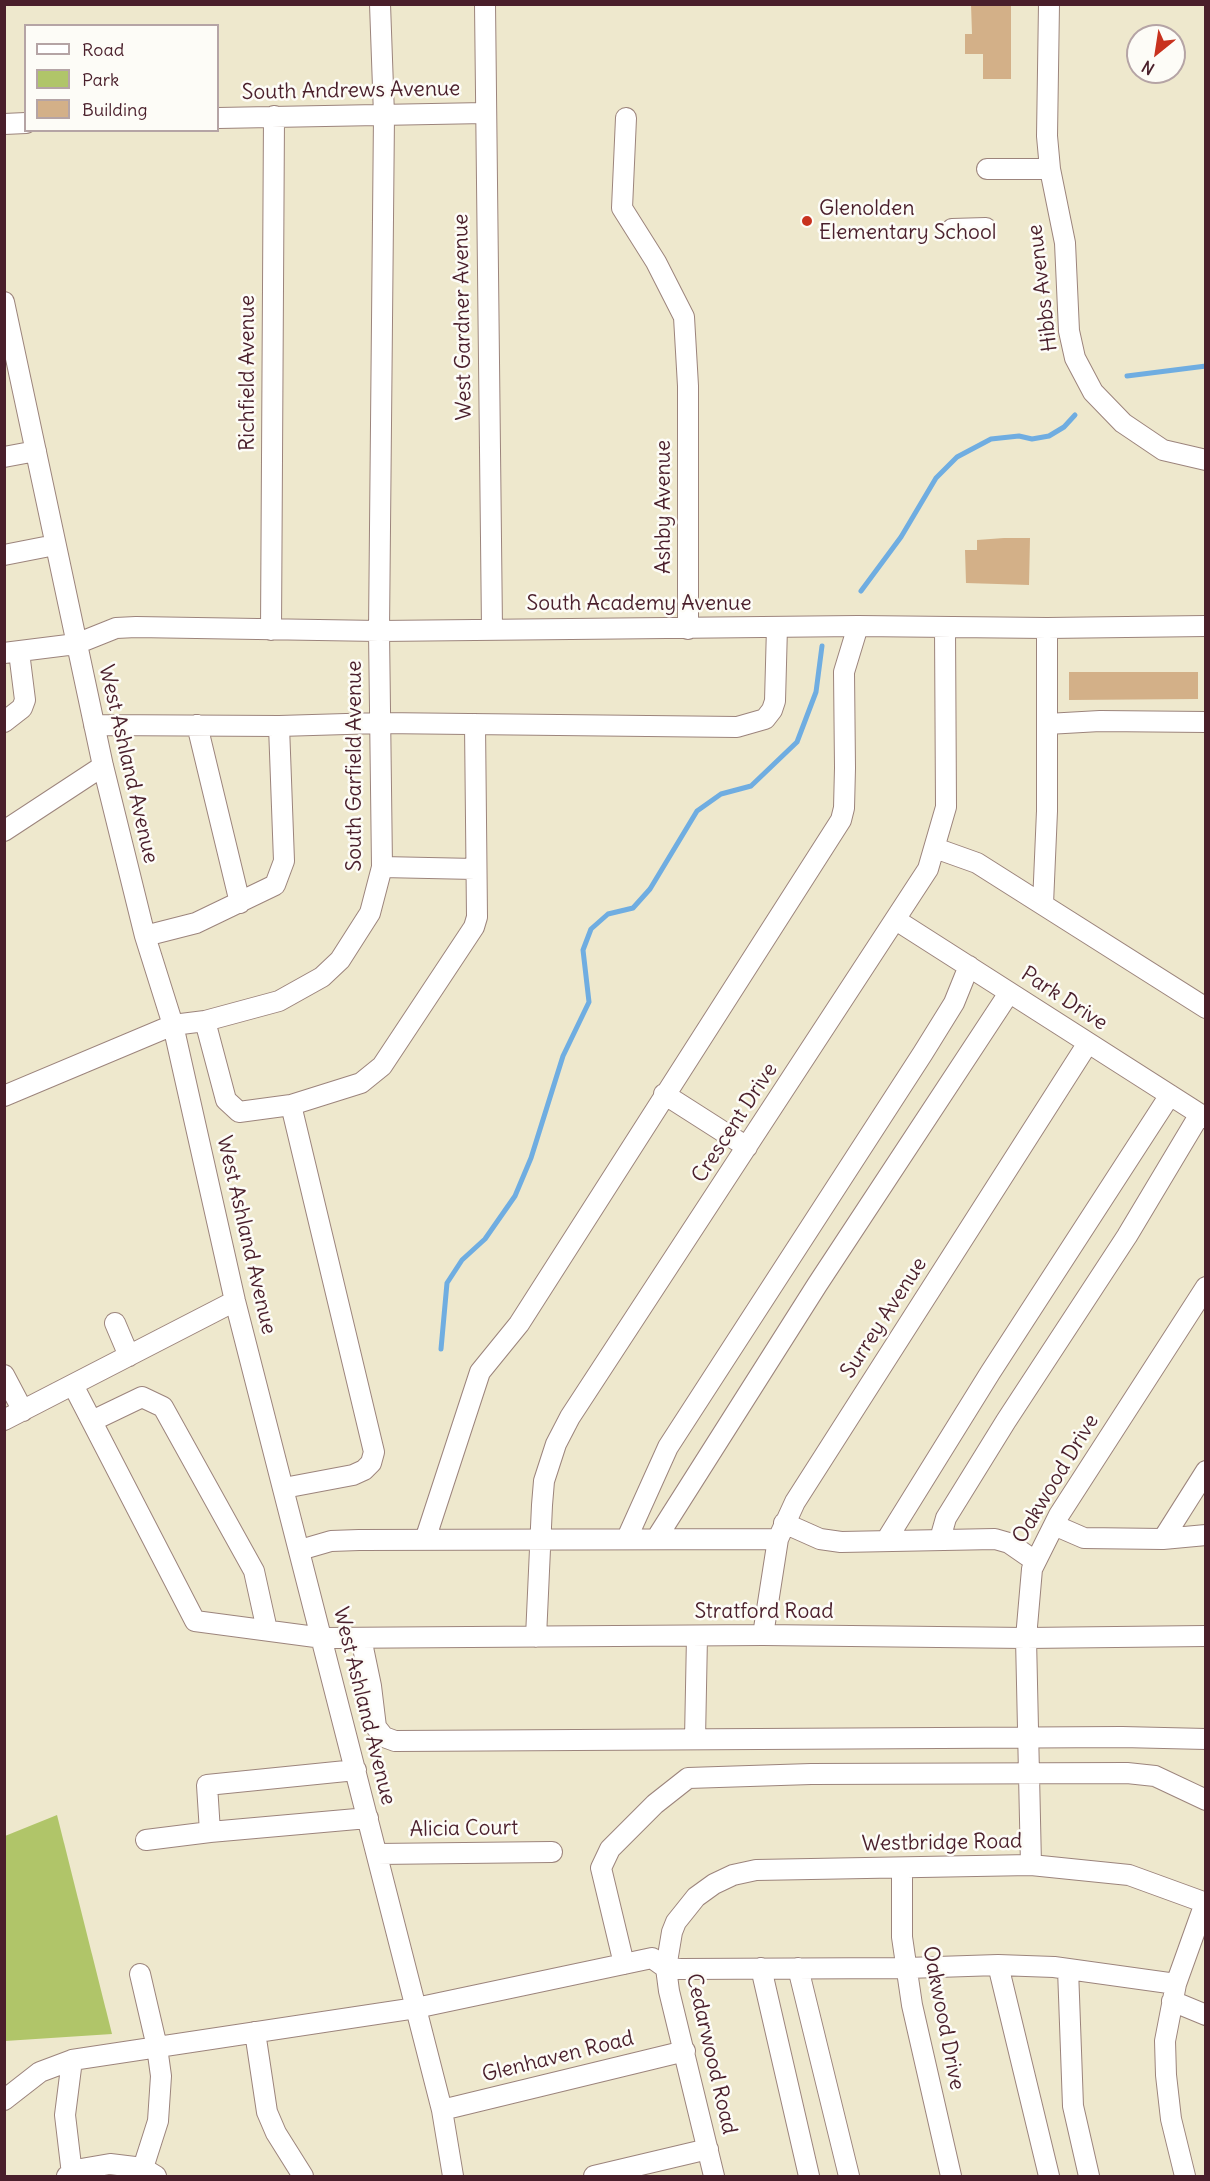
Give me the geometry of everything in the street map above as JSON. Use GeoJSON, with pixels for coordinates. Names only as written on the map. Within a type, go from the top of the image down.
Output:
{"type":"FeatureCollection","features":[{"type":"Feature","properties":{"kind":"street","name":"South Garfield Avenue"},"geometry":{"type":"LineString","coordinates":[[4,1096],[173,1025],[205,1020],[279,1001],[322,977],[340,960],[370,913],[382,867],[379,631],[384,115],[380,4]]}},
{"type":"Feature","properties":{"kind":"street","name":"West Gardner Avenue"},"geometry":{"type":"LineString","coordinates":[[485,4],[492,629]]}},
{"type":"Feature","properties":{"kind":"street","name":"Hibbs Avenue"},"geometry":{"type":"LineString","coordinates":[[1049,4],[1047,112],[1050,168],[1065,243],[1069,332],[1075,358],[1093,392],[1123,423],[1163,450],[1206,460]]}},
{"type":"Feature","properties":{"kind":"street","name":"South Andrews Avenue"},"geometry":{"type":"LineString","coordinates":[[219,118],[485,113]]}},
{"type":"Feature","properties":{"kind":"street","name":"Richfield Avenue"},"geometry":{"type":"LineString","coordinates":[[271,630],[274,116]]}},
{"type":"Feature","properties":{"kind":"street","name":"Ashby Avenue"},"geometry":{"type":"LineString","coordinates":[[626,118],[622,208],[656,262],[684,317],[688,386],[688,629]]}},
{"type":"Feature","properties":{"kind":"street"},"geometry":{"type":"LineString","coordinates":[[4,124],[24,123]]}},
{"type":"Feature","properties":{"kind":"street"},"geometry":{"type":"LineString","coordinates":[[987,169],[1050,168]]}},
{"type":"Feature","properties":{"kind":"street"},"geometry":{"type":"LineString","coordinates":[[952,229],[986,228]]}},
{"type":"Feature","properties":{"kind":"street","name":"West Ashland Avenue"},"geometry":{"type":"LineString","coordinates":[[4,302],[13,386],[36,451],[103,766],[145,936],[173,1025],[235,1301],[442,2110],[453,2176]]}},
{"type":"Feature","properties":{"kind":"street"},"geometry":{"type":"LineString","coordinates":[[4,457],[36,451]]}},
{"type":"Feature","properties":{"kind":"street"},"geometry":{"type":"LineString","coordinates":[[4,555],[55,545]]}},
{"type":"Feature","properties":{"kind":"street"},"geometry":{"type":"LineString","coordinates":[[425,1540],[480,1372],[519,1324],[841,820],[844,808],[845,768],[844,672],[858,626]]}},
{"type":"Feature","properties":{"kind":"street","name":"South Academy Avenue"},"geometry":{"type":"LineString","coordinates":[[12,652],[76,644],[116,628],[379,631],[858,626],[945,628],[1206,626]]}},
{"type":"Feature","properties":{"kind":"street"},"geometry":{"type":"LineString","coordinates":[[94,725],[279,726],[380,723],[737,727],[753,724],[765,718],[775,700],[777,627]]}},
{"type":"Feature","properties":{"kind":"street","name":"Crescent Drive"},"geometry":{"type":"LineString","coordinates":[[536,1637],[544,1481],[556,1444],[570,1417],[928,869],[946,807],[945,628]]}},
{"type":"Feature","properties":{"kind":"street"},"geometry":{"type":"LineString","coordinates":[[1043,904],[1047,811],[1047,628]]}},
{"type":"Feature","properties":{"kind":"street"},"geometry":{"type":"LineString","coordinates":[[4,722],[22,708],[25,700],[12,652]]}},
{"type":"Feature","properties":{"kind":"street"},"geometry":{"type":"LineString","coordinates":[[1047,724],[1100,721],[1206,722]]}},
{"type":"Feature","properties":{"kind":"street"},"geometry":{"type":"LineString","coordinates":[[205,1020],[226,1100],[231,1108],[239,1112],[291,1105],[361,1083],[382,1066],[474,927],[477,917],[475,724]]}},
{"type":"Feature","properties":{"kind":"street"},"geometry":{"type":"LineString","coordinates":[[197,725],[240,903]]}},
{"type":"Feature","properties":{"kind":"street"},"geometry":{"type":"LineString","coordinates":[[145,936],[196,923],[275,885],[283,867],[279,726]]}},
{"type":"Feature","properties":{"kind":"street"},"geometry":{"type":"LineString","coordinates":[[4,831],[103,766]]}},
{"type":"Feature","properties":{"kind":"street"},"geometry":{"type":"LineString","coordinates":[[935,848],[977,863],[1206,1008]]}},
{"type":"Feature","properties":{"kind":"street"},"geometry":{"type":"LineString","coordinates":[[382,867],[475,868]]}},
{"type":"Feature","properties":{"kind":"street","name":"Park Drive"},"geometry":{"type":"LineString","coordinates":[[896,920],[1203,1116]]}},
{"type":"Feature","properties":{"kind":"street"},"geometry":{"type":"LineString","coordinates":[[627,1538],[668,1447],[929,1043],[954,1003],[969,966]]}},
{"type":"Feature","properties":{"kind":"street"},"geometry":{"type":"LineString","coordinates":[[656,1539],[817,1285],[1009,993]]}},
{"type":"Feature","properties":{"kind":"street","name":"Surrey Avenue"},"geometry":{"type":"LineString","coordinates":[[763,1635],[781,1531],[1088,1043]]}},
{"type":"Feature","properties":{"kind":"street"},"geometry":{"type":"LineString","coordinates":[[664,1094],[747,1147]]}},
{"type":"Feature","properties":{"kind":"street"},"geometry":{"type":"LineString","coordinates":[[887,1539],[990,1373],[1170,1095]]}},
{"type":"Feature","properties":{"kind":"street"},"geometry":{"type":"LineString","coordinates":[[284,1488],[353,1475],[371,1463],[374,1452],[291,1105]]}},
{"type":"Feature","properties":{"kind":"street"},"geometry":{"type":"LineString","coordinates":[[940,1539],[946,1518],[982,1460],[1203,1116]]}},
{"type":"Feature","properties":{"kind":"street","name":"Oakwood Drive"},"geometry":{"type":"LineString","coordinates":[[1031,1865],[1026,1638],[1028,1584],[1035,1560],[1053,1525],[1206,1287]]}},
{"type":"Feature","properties":{"kind":"street"},"geometry":{"type":"LineString","coordinates":[[4,1420],[235,1301]]}},
{"type":"Feature","properties":{"kind":"street"},"geometry":{"type":"LineString","coordinates":[[115,1323],[129,1356]]}},
{"type":"Feature","properties":{"kind":"street"},"geometry":{"type":"LineString","coordinates":[[4,1375],[23,1411]]}},
{"type":"Feature","properties":{"kind":"street"},"geometry":{"type":"LineString","coordinates":[[73,1385],[92,1421],[142,1397],[163,1407],[254,1571],[267,1630]]}},
{"type":"Feature","properties":{"kind":"street","name":"Stratford Road"},"geometry":{"type":"LineString","coordinates":[[92,1421],[195,1621],[323,1638],[763,1635],[1026,1638],[1206,1636]]}},
{"type":"Feature","properties":{"kind":"street"},"geometry":{"type":"LineString","coordinates":[[1163,1539],[1206,1471]]}},
{"type":"Feature","properties":{"kind":"street"},"geometry":{"type":"LineString","coordinates":[[1053,1525],[1084,1538],[1163,1539],[1206,1535]]}},
{"type":"Feature","properties":{"kind":"street"},"geometry":{"type":"LineString","coordinates":[[300,1550],[331,1542],[540,1538],[656,1539],[781,1531],[841,1542],[887,1539],[995,1539],[1009,1543],[1035,1560]]}},
{"type":"Feature","properties":{"kind":"street"},"geometry":{"type":"LineString","coordinates":[[695,1739],[697,1636]]}},
{"type":"Feature","properties":{"kind":"street"},"geometry":{"type":"LineString","coordinates":[[361,1638],[372,1686],[376,1727],[384,1737],[395,1741],[1029,1737],[1206,1739]]}},
{"type":"Feature","properties":{"kind":"street"},"geometry":{"type":"LineString","coordinates":[[210,1832],[207,1785],[356,1770]]}},
{"type":"Feature","properties":{"kind":"street"},"geometry":{"type":"LineString","coordinates":[[624,1964],[601,1868],[610,1849],[655,1804],[688,1778],[811,1774],[1127,1773],[1155,1776],[1206,1800]]}},
{"type":"Feature","properties":{"kind":"street"},"geometry":{"type":"LineString","coordinates":[[146,1840],[368,1818]]}},
{"type":"Feature","properties":{"kind":"street","name":"Alicia Court"},"geometry":{"type":"LineString","coordinates":[[377,1854],[552,1852]]}},
{"type":"Feature","properties":{"kind":"street","name":"Westbridge Road"},"geometry":{"type":"LineString","coordinates":[[685,1909],[714,1884],[733,1875],[756,1870],[1031,1865],[1130,1875],[1205,1903]]}},
{"type":"Feature","properties":{"kind":"street","name":"Oakwood Drive"},"geometry":{"type":"LineString","coordinates":[[902,1868],[902,1937],[912,2005],[951,2176]]}},
{"type":"Feature","properties":{"kind":"street"},"geometry":{"type":"LineString","coordinates":[[1185,2176],[1171,2119],[1165,2041],[1174,1993],[1205,1903]]}},
{"type":"Feature","properties":{"kind":"street","name":"Cedarwood Road"},"geometry":{"type":"LineString","coordinates":[[685,1909],[672,1932],[666,1968],[669,1990],[714,2176]]}},
{"type":"Feature","properties":{"kind":"street"},"geometry":{"type":"LineString","coordinates":[[4,2100],[40,2072],[72,2060],[416,2008],[652,1958],[666,1968],[907,1968],[998,1965],[1068,1969],[1174,1993],[1206,2015]]}},
{"type":"Feature","properties":{"kind":"street"},"geometry":{"type":"LineString","coordinates":[[998,1965],[1049,2176]]}},
{"type":"Feature","properties":{"kind":"street"},"geometry":{"type":"LineString","coordinates":[[761,1968],[809,2176]]}},
{"type":"Feature","properties":{"kind":"street"},"geometry":{"type":"LineString","coordinates":[[798,1968],[849,2176]]}},
{"type":"Feature","properties":{"kind":"street"},"geometry":{"type":"LineString","coordinates":[[1068,1969],[1073,2106],[1089,2176]]}},
{"type":"Feature","properties":{"kind":"street"},"geometry":{"type":"LineString","coordinates":[[72,2060],[65,2115],[69,2175],[81,2169],[110,2164],[150,2172],[158,2121],[161,2076],[157,2047],[140,1974]]}},
{"type":"Feature","properties":{"kind":"street"},"geometry":{"type":"LineString","coordinates":[[255,2032],[267,2112],[276,2133],[303,2176]]}},
{"type":"Feature","properties":{"kind":"street","name":"Glenhaven Road"},"geometry":{"type":"LineString","coordinates":[[442,2110],[685,2051]]}},
{"type":"Feature","properties":{"kind":"street"},"geometry":{"type":"LineString","coordinates":[[602,2176],[708,2149]]}},
{"type":"Feature","properties":{"kind":"green space"},"geometry":{"type":"Polygon","coordinates":[[[57,1815],[112,2034],[5,2041],[5,1836],[57,1815]]]}},
{"type":"Feature","properties":{"kind":"building"},"geometry":{"type":"Polygon","coordinates":[[[971,4],[1011,4],[1011,79],[983,79],[983,54],[965,54],[965,34],[972,34],[971,4]]]}},
{"type":"Feature","properties":{"kind":"building"},"geometry":{"type":"Polygon","coordinates":[[[1030,538],[1029,585],[966,583],[965,550],[977,550],[977,540],[1030,538]]]}},
{"type":"Feature","properties":{"kind":"building"},"geometry":{"type":"Polygon","coordinates":[[[1069,672],[1198,672],[1198,699],[1069,700],[1069,672]]]}},
{"type":"Feature","properties":{"kind":"waterway"},"geometry":{"type":"LineString","coordinates":[[1127,376],[1206,366]]}},
{"type":"Feature","properties":{"kind":"waterway"},"geometry":{"type":"LineString","coordinates":[[861,591],[901,537],[936,478],[957,457],[991,439],[1019,436],[1032,439],[1049,436],[1064,427],[1075,415]]}},
{"type":"Feature","properties":{"kind":"waterway"},"geometry":{"type":"LineString","coordinates":[[441,1349],[447,1283],[462,1260],[485,1239],[515,1196],[531,1158],[563,1056],[589,1002],[583,950],[591,929],[608,914],[633,908],[650,889],[697,811],[721,794],[751,786],[797,742],[816,692],[822,646]]}},
{"type":"Feature","properties":{"kind":"place","name":"Glenolden Elementary School"},"geometry":{"type":"Point","coordinates":[807,221]}}]}
